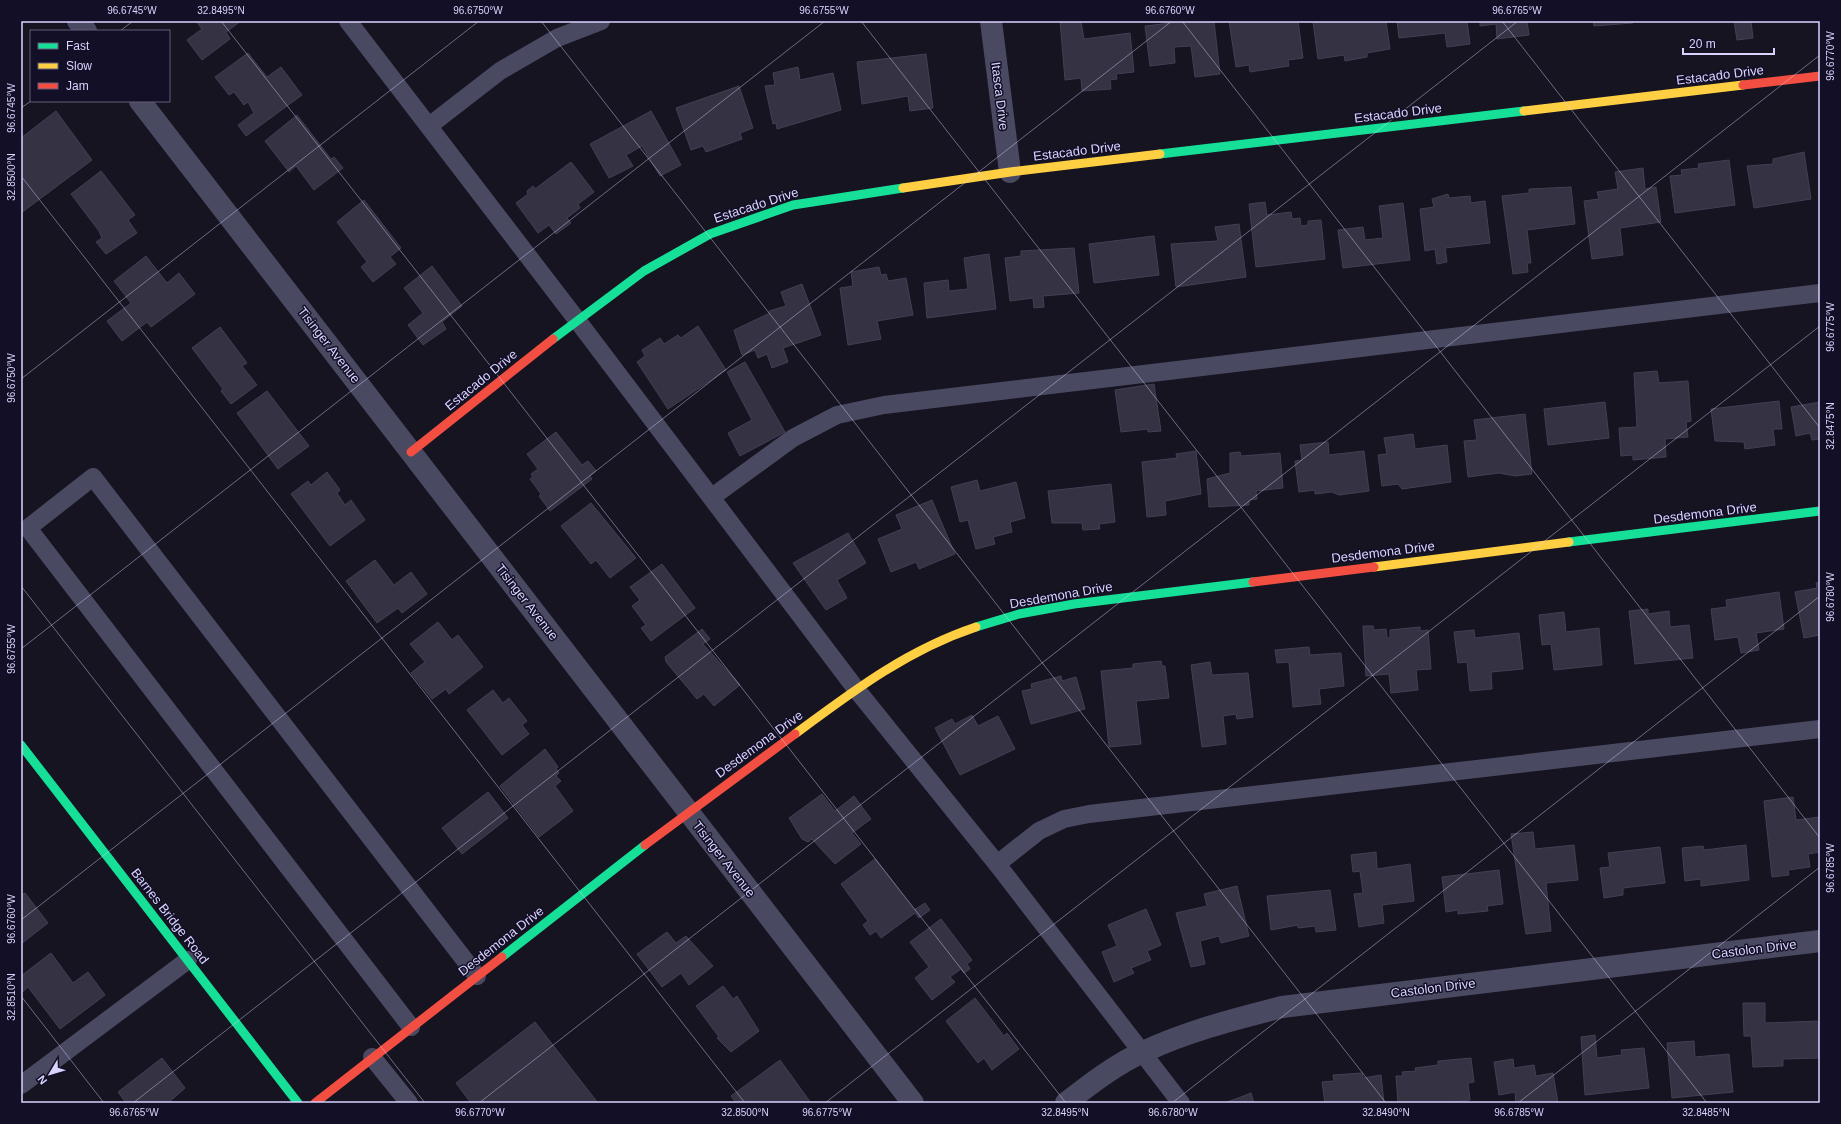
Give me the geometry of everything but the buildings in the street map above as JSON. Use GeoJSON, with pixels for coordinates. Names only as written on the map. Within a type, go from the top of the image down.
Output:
{"type":"FeatureCollection","features":[{"type":"Feature","properties":{"kind":"street"},"geometry":{"type":"LineString","coordinates":[[78,21],[85,30]]}},
{"type":"Feature","properties":{"kind":"street","name":"Itasca Drive"},"geometry":{"type":"LineString","coordinates":[[991,21],[1010,172]]}},
{"type":"Feature","properties":{"kind":"street","name":"Estacado Drive"},"geometry":{"type":"LineString","coordinates":[[411,452],[578,320],[644,271],[710,234],[793,204],[1010,172],[1820,76]]}},
{"type":"Feature","properties":{"kind":"street","name":"Tisinger Avenue"},"geometry":{"type":"LineString","coordinates":[[141,102],[913,1103]]}},
{"type":"Feature","properties":{"kind":"street","name":"Desdemona Drive"},"geometry":{"type":"LineString","coordinates":[[315,1103],[372,1057],[688,812],[856,689],[908,656],[959,633],[1027,612],[1074,604],[1820,511]]}},
{"type":"Feature","properties":{"kind":"street","name":"Barnes Bridge Road"},"geometry":{"type":"LineString","coordinates":[[21,745],[298,1103]]}},
{"type":"Feature","properties":{"kind":"street","name":"Castolon Drive"},"geometry":{"type":"LineString","coordinates":[[1066,1103],[1088,1086],[1142,1052],[1206,1027],[1282,1007],[1820,941]]}},
{"type":"Feature","properties":{"kind":"lane"},"geometry":{"type":"LineString","coordinates":[[348,21],[578,320],[856,689],[997,864],[1181,1103]]}},
{"type":"Feature","properties":{"kind":"lane"},"geometry":{"type":"LineString","coordinates":[[429,126],[500,71],[557,38],[601,21]]}},
{"type":"Feature","properties":{"kind":"lane"},"geometry":{"type":"LineString","coordinates":[[712,498],[793,438],[837,415],[884,404],[1820,293]]}},
{"type":"Feature","properties":{"kind":"lane"},"geometry":{"type":"LineString","coordinates":[[411,1027],[24,531],[93,477],[476,976]]}},
{"type":"Feature","properties":{"kind":"lane"},"geometry":{"type":"LineString","coordinates":[[997,864],[1039,831],[1064,819],[1089,814],[1820,729]]}},
{"type":"Feature","properties":{"kind":"lane"},"geometry":{"type":"LineString","coordinates":[[21,1086],[188,960]]}},
{"type":"Feature","properties":{"kind":"lane"},"geometry":{"type":"LineString","coordinates":[[372,1057],[409,1103]]}},
{"type":"Feature","properties":{"kind":"traffic: fast"},"geometry":{"type":"LineString","coordinates":[[1160,154],[1524,111]]}},
{"type":"Feature","properties":{"kind":"traffic: fast"},"geometry":{"type":"LineString","coordinates":[[553,339],[644,271],[710,234],[793,205],[903,188]]}},
{"type":"Feature","properties":{"kind":"traffic: fast"},"geometry":{"type":"LineString","coordinates":[[1569,542],[1820,511]]}},
{"type":"Feature","properties":{"kind":"traffic: fast"},"geometry":{"type":"LineString","coordinates":[[976,627],[1019,614],[1074,604],[1253,582]]}},
{"type":"Feature","properties":{"kind":"traffic: fast"},"geometry":{"type":"LineString","coordinates":[[21,745],[298,1103]]}},
{"type":"Feature","properties":{"kind":"traffic: fast"},"geometry":{"type":"LineString","coordinates":[[502,957],[645,845]]}},
{"type":"Feature","properties":{"kind":"traffic: slow"},"geometry":{"type":"LineString","coordinates":[[1524,111],[1743,85]]}},
{"type":"Feature","properties":{"kind":"traffic: slow"},"geometry":{"type":"LineString","coordinates":[[903,188],[1010,172],[1160,154]]}},
{"type":"Feature","properties":{"kind":"traffic: slow"},"geometry":{"type":"LineString","coordinates":[[1374,567],[1569,542]]}},
{"type":"Feature","properties":{"kind":"traffic: slow"},"geometry":{"type":"LineString","coordinates":[[795,734],[838,702],[881,673],[927,647],[976,627]]}},
{"type":"Feature","properties":{"kind":"traffic: jam"},"geometry":{"type":"LineString","coordinates":[[1743,85],[1820,76]]}},
{"type":"Feature","properties":{"kind":"traffic: jam"},"geometry":{"type":"LineString","coordinates":[[411,452],[553,339]]}},
{"type":"Feature","properties":{"kind":"traffic: jam"},"geometry":{"type":"LineString","coordinates":[[1253,582],[1374,567]]}},
{"type":"Feature","properties":{"kind":"traffic: jam"},"geometry":{"type":"LineString","coordinates":[[645,845],[795,734]]}},
{"type":"Feature","properties":{"kind":"traffic: jam"},"geometry":{"type":"LineString","coordinates":[[315,1103],[502,957]]}}]}
